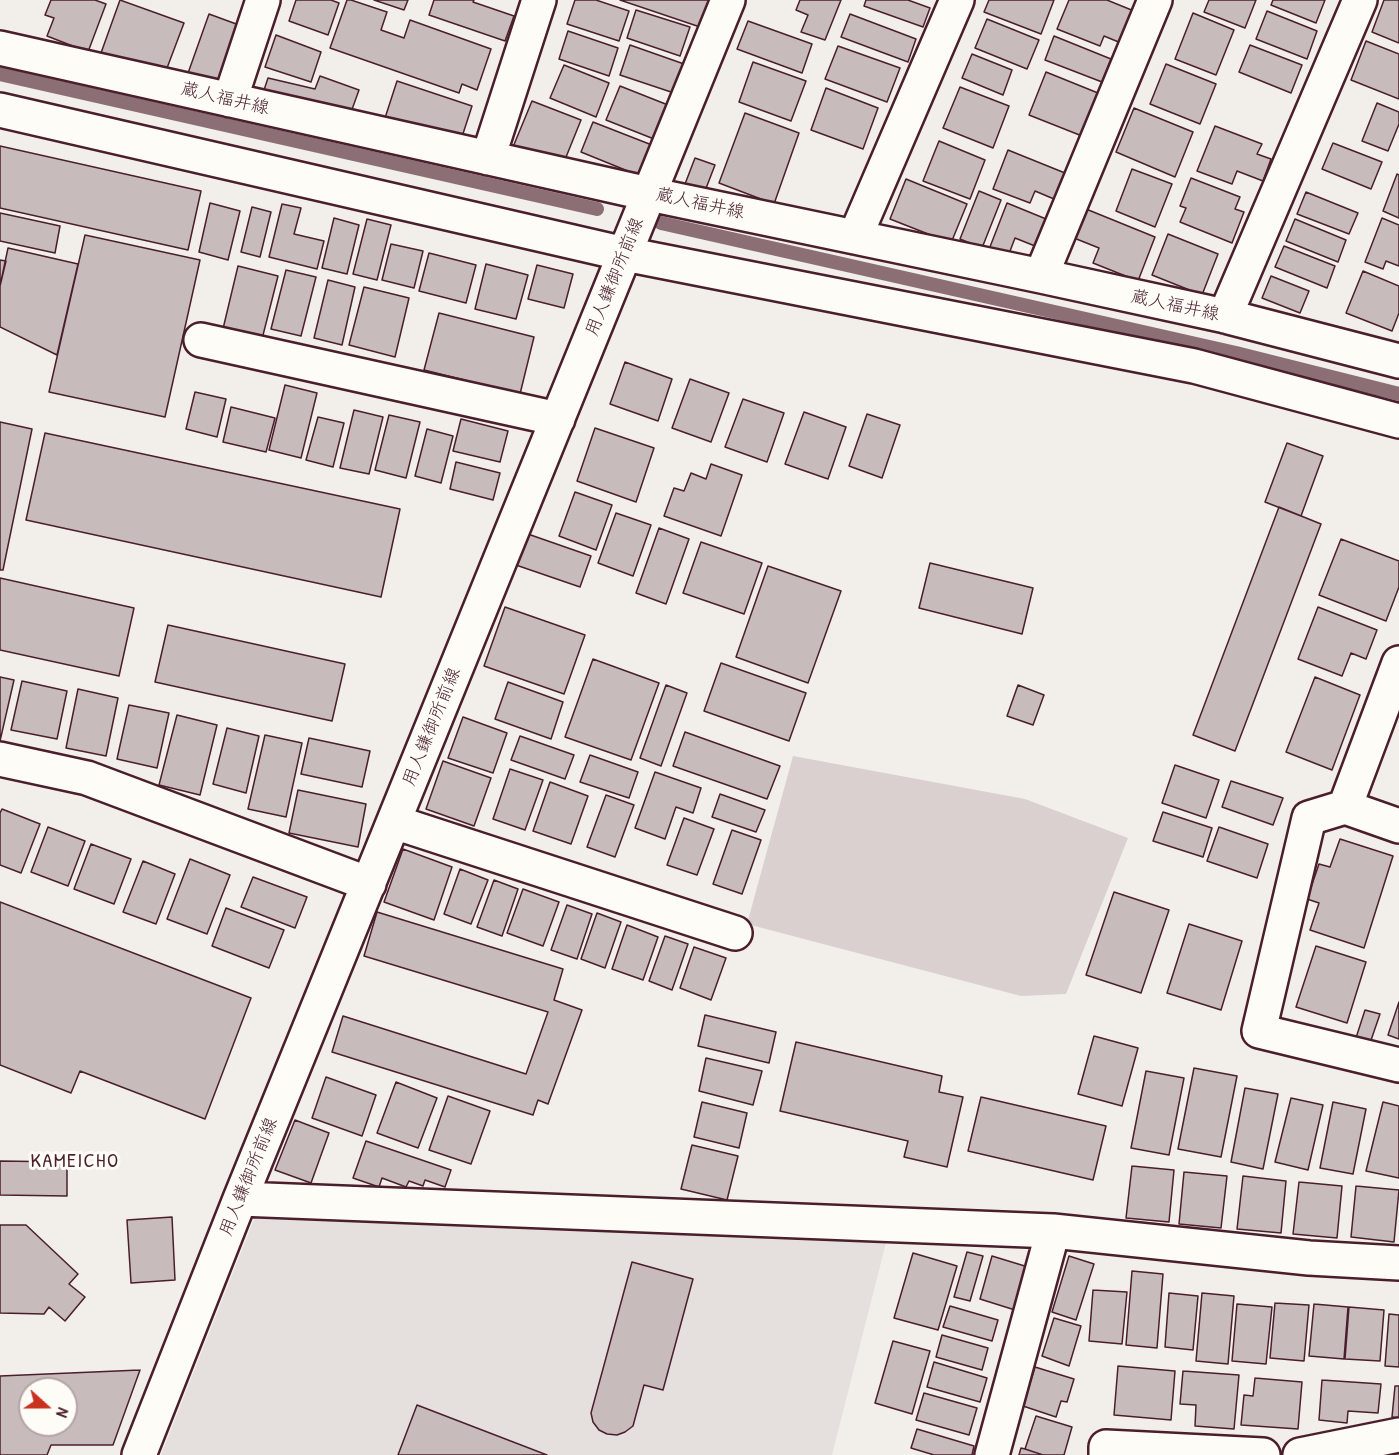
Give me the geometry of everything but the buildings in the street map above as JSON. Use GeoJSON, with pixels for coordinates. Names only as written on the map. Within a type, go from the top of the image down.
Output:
{"type":"FeatureCollection","features":[{"type":"Feature","properties":{"kind":"street"},"geometry":{"type":"LineString","coordinates":[[230,100],[263,0]]}},
{"type":"Feature","properties":{"kind":"street"},"geometry":{"type":"LineString","coordinates":[[488,158],[540,0]]}},
{"type":"Feature","properties":{"kind":"street","name":"用人鎌御所前線"},"geometry":{"type":"LineString","coordinates":[[139,1455],[240,1198],[728,0]]}},
{"type":"Feature","properties":{"kind":"street"},"geometry":{"type":"LineString","coordinates":[[855,237],[957,0]]}},
{"type":"Feature","properties":{"kind":"street"},"geometry":{"type":"LineString","coordinates":[[1041,276],[1155,0]]}},
{"type":"Feature","properties":{"kind":"street"},"geometry":{"type":"LineString","coordinates":[[1225,316],[1360,0]]}},
{"type":"Feature","properties":{"kind":"street","name":"蔵人福井線"},"geometry":{"type":"LineString","coordinates":[[0,48],[649,194],[1225,316],[1399,361]]}},
{"type":"Feature","properties":{"kind":"street"},"geometry":{"type":"LineString","coordinates":[[0,110],[625,254],[1194,366],[1399,421]]}},
{"type":"Feature","properties":{"kind":"street"},"geometry":{"type":"LineString","coordinates":[[201,340],[558,419]]}},
{"type":"Feature","properties":{"kind":"street"},"geometry":{"type":"LineString","coordinates":[[1345,807],[1399,663]]}},
{"type":"Feature","properties":{"kind":"street"},"geometry":{"type":"LineString","coordinates":[[0,759],[87,778],[369,884]]}},
{"type":"Feature","properties":{"kind":"street"},"geometry":{"type":"LineString","coordinates":[[1399,826],[1345,807],[1309,818],[1259,1031],[1399,1065]]}},
{"type":"Feature","properties":{"kind":"street"},"geometry":{"type":"LineString","coordinates":[[394,822],[735,933]]}},
{"type":"Feature","properties":{"kind":"street"},"geometry":{"type":"LineString","coordinates":[[240,1198],[1053,1232],[1309,1258],[1399,1263]]}},
{"type":"Feature","properties":{"kind":"street"},"geometry":{"type":"LineString","coordinates":[[992,1455],[1053,1232]]}},
{"type":"Feature","properties":{"kind":"street"},"geometry":{"type":"LineString","coordinates":[[1300,1455],[1399,1435]]}},
{"type":"Feature","properties":{"kind":"street"},"geometry":{"type":"LineString","coordinates":[[1106,1455],[1106,1447],[1263,1455]]}},
{"type":"Feature","properties":{"kind":"shaded area"},"geometry":{"type":"Polygon","coordinates":[[[793,756],[1025,799],[1128,838],[1066,994],[1021,996],[747,924],[793,756]]]}},
{"type":"Feature","properties":{"kind":"shaded area"},"geometry":{"type":"Polygon","coordinates":[[[255,1217],[888,1235],[832,1455],[161,1455],[255,1217]]]}},
{"type":"Feature","properties":{"kind":"waterway"},"geometry":{"type":"LineString","coordinates":[[0,74],[597,209]]}},
{"type":"Feature","properties":{"kind":"waterway"},"geometry":{"type":"LineString","coordinates":[[661,223],[1236,353],[1399,394]]}},
{"type":"Feature","properties":{"kind":"district","name":"KAMEICHO"},"geometry":{"type":"Point","coordinates":[75,1162]}}]}
